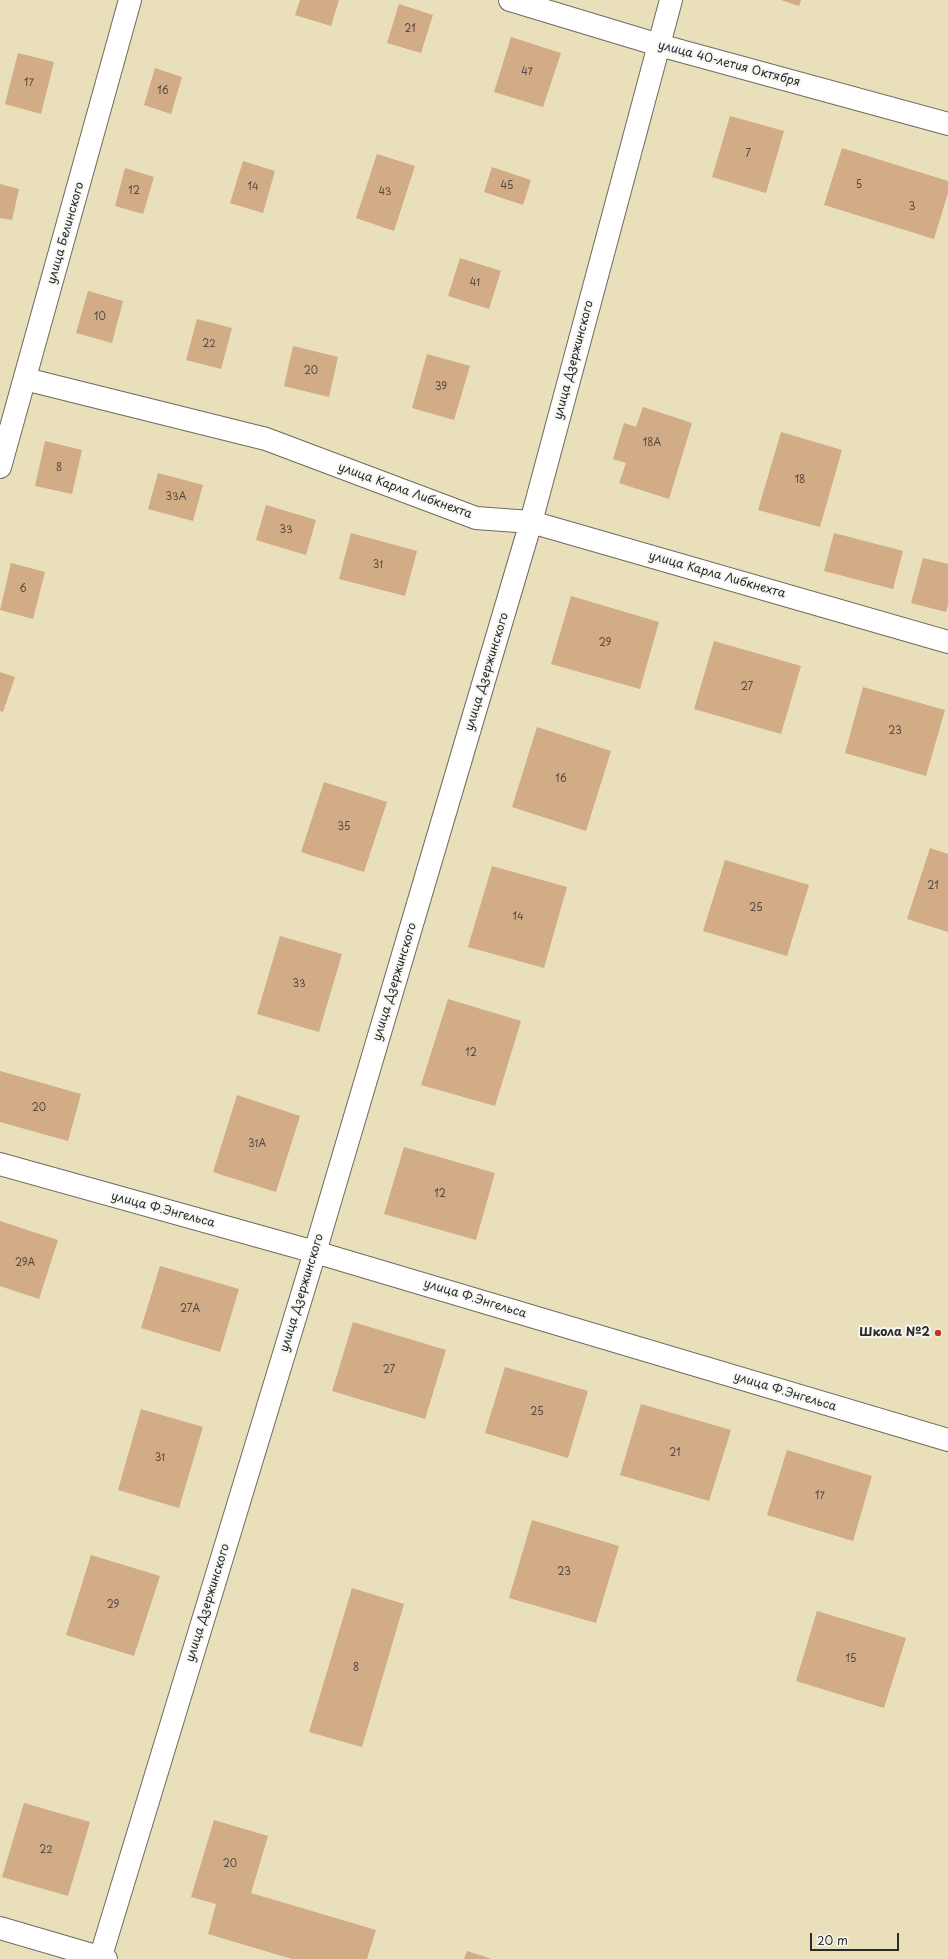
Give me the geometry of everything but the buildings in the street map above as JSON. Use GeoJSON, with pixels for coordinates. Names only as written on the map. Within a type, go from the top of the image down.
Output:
{"type":"FeatureCollection","features":[{"type":"Feature","properties":{"kind":"street","name":"улица Белинского"},"geometry":{"type":"LineString","coordinates":[[0,467],[130,0]]}},
{"type":"Feature","properties":{"kind":"street","name":"улица 40-летия Октября"},"geometry":{"type":"LineString","coordinates":[[510,0],[658,45],[948,124]]}},
{"type":"Feature","properties":{"kind":"street","name":"улица Дзержинского"},"geometry":{"type":"LineString","coordinates":[[102,1958],[315,1252],[531,522],[671,0]]}},
{"type":"Feature","properties":{"kind":"street","name":"улица Карла Либкнехта"},"geometry":{"type":"LineString","coordinates":[[25,379],[266,440],[476,518],[531,522],[948,642]]}},
{"type":"Feature","properties":{"kind":"street","name":"улица Ф.Энгельса"},"geometry":{"type":"LineString","coordinates":[[0,1164],[315,1252],[948,1440]]}},
{"type":"Feature","properties":{"kind":"street"},"geometry":{"type":"LineString","coordinates":[[0,1928],[102,1958]]}},
{"type":"Feature","properties":{"kind":"place","name":"Школа №2"},"geometry":{"type":"Point","coordinates":[938,1333]}}]}
